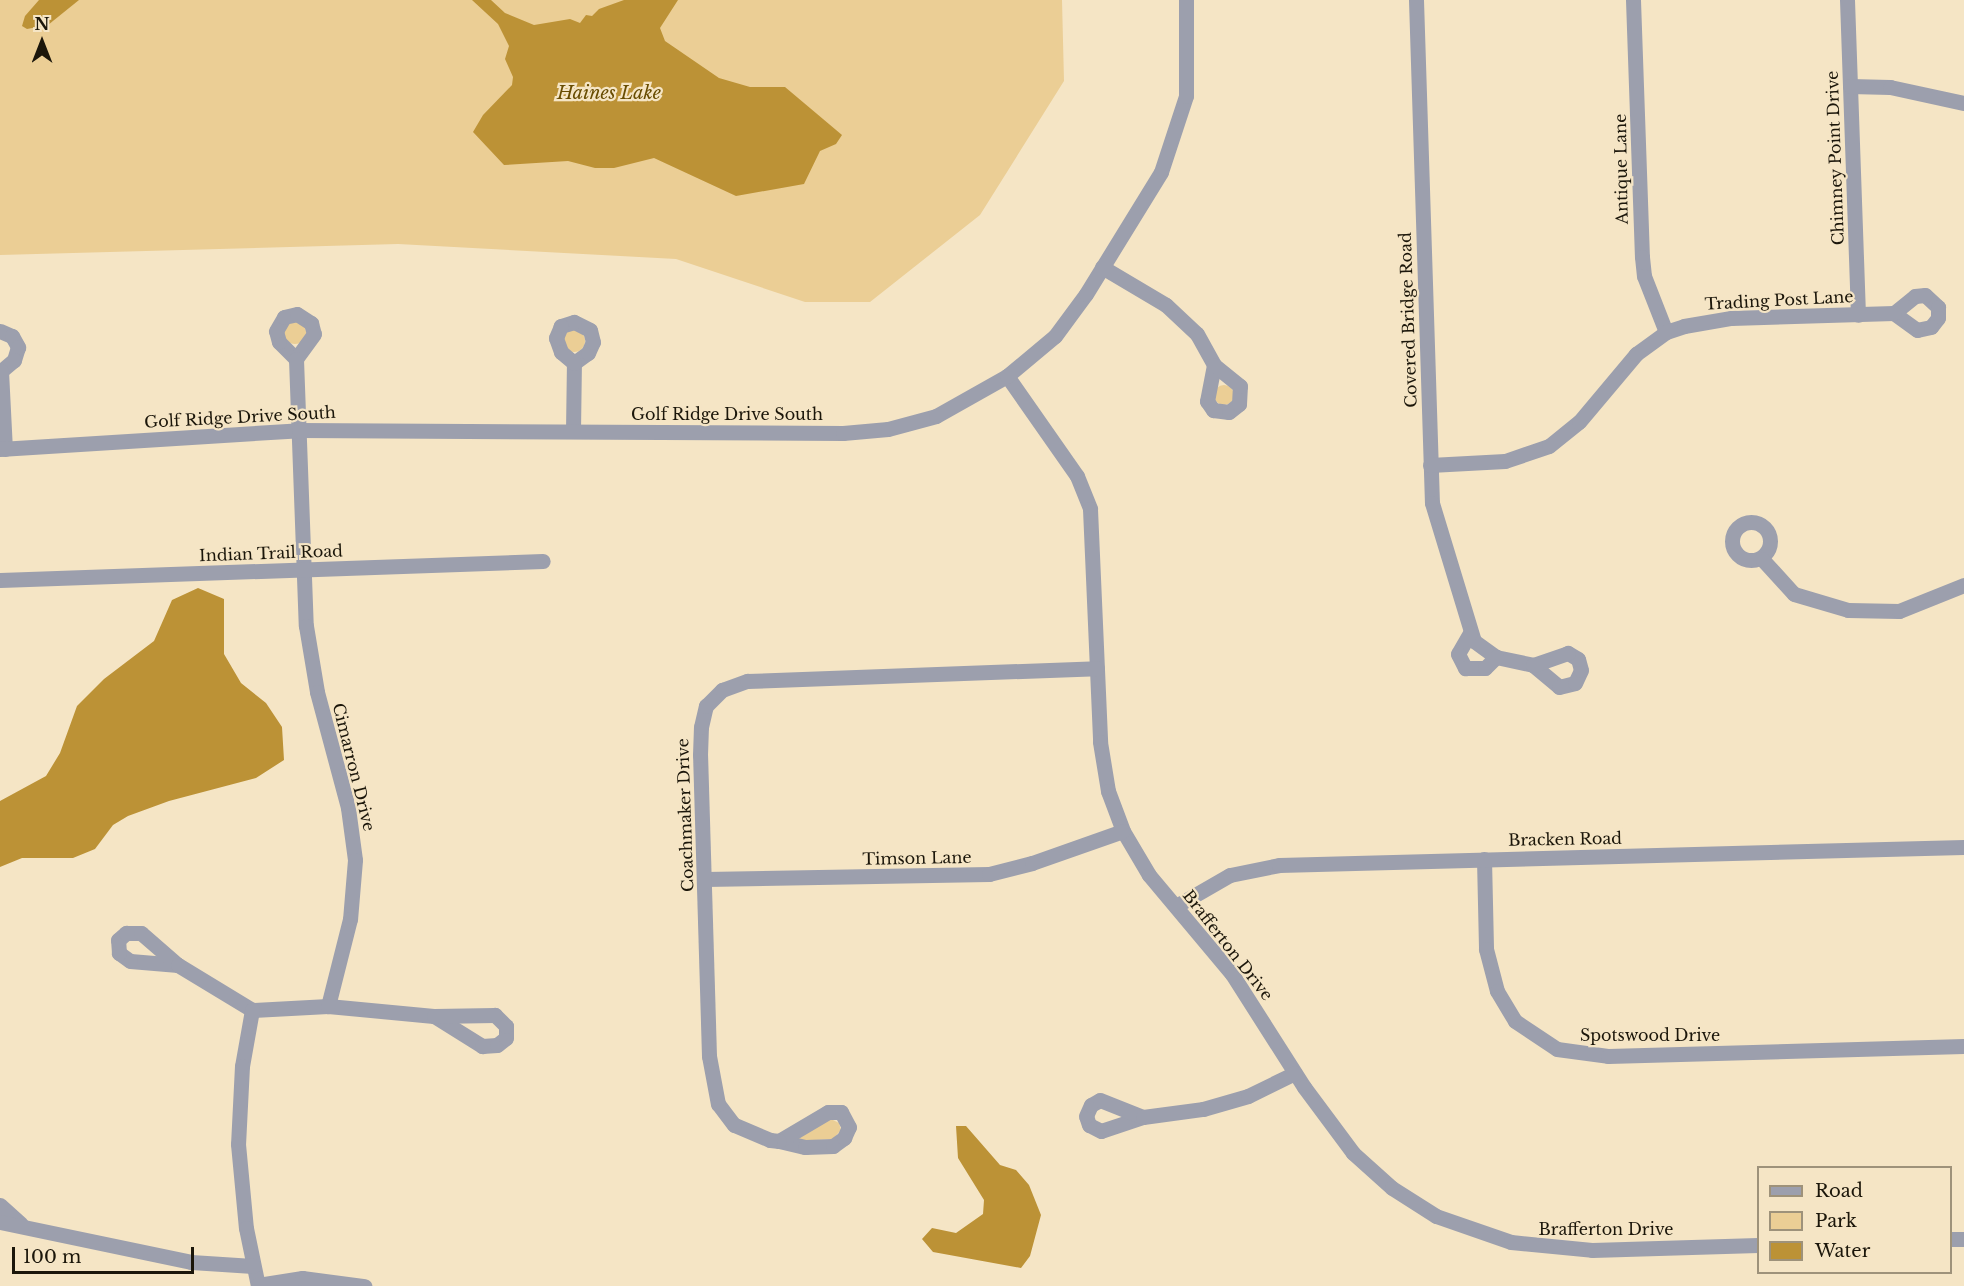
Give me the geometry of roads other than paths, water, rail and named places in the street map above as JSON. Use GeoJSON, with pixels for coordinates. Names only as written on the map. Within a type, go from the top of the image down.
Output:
{"type":"FeatureCollection","features":[{"type":"Feature","properties":{"kind":"street","name":"Golf Ridge Drive South"},"geometry":{"type":"LineString","coordinates":[[3,449],[299,430],[876,431],[951,410],[1007,376],[1055,336],[1102,267],[1161,172],[1174,143],[1188,75],[1186,0]]}},
{"type":"Feature","properties":{"kind":"street","name":"Covered Bridge Road"},"geometry":{"type":"LineString","coordinates":[[1416,0],[1431,465],[1436,519],[1470,633],[1480,647],[1496,657],[1533,665]]}},
{"type":"Feature","properties":{"kind":"street","name":"Antique Lane"},"geometry":{"type":"LineString","coordinates":[[1633,0],[1642,257],[1644,276],[1666,332]]}},
{"type":"Feature","properties":{"kind":"street","name":"Chimney Point Drive"},"geometry":{"type":"LineString","coordinates":[[1847,0],[1858,315]]}},
{"type":"Feature","properties":{"kind":"street"},"geometry":{"type":"LineString","coordinates":[[1850,86],[1890,87],[1964,103]]}},
{"type":"Feature","properties":{"kind":"street"},"geometry":{"type":"LineString","coordinates":[[1102,267],[1178,314],[1202,340],[1214,365]]}},
{"type":"Feature","properties":{"kind":"street","name":"Trading Post Lane"},"geometry":{"type":"LineString","coordinates":[[1431,465],[1505,461],[1549,446],[1579,422],[1636,354],[1666,332],[1706,320],[1894,313]]}},
{"type":"Feature","properties":{"kind":"street"},"geometry":{"type":"LineString","coordinates":[[0,331],[12,336],[18,347],[14,360],[0,370],[3,449]]}},
{"type":"Feature","properties":{"kind":"street","name":"Cimarron Drive"},"geometry":{"type":"LineString","coordinates":[[296,360],[302,570],[311,659],[348,808],[355,860],[350,918],[328,1006]]}},
{"type":"Feature","properties":{"kind":"street"},"geometry":{"type":"LineString","coordinates":[[573,431],[574,363]]}},
{"type":"Feature","properties":{"kind":"street","name":"Brafferton Drive"},"geometry":{"type":"LineString","coordinates":[[1007,376],[1087,495],[1093,524],[1102,764],[1123,831],[1139,861],[1232,974],[1341,1139],[1379,1177],[1429,1212],[1476,1233],[1551,1249],[1757,1245]]}},
{"type":"Feature","properties":{"kind":"street"},"geometry":{"type":"LineString","coordinates":[[1762,559],[1794,594],[1814,603],[1848,610],[1899,611],[1964,585]]}},
{"type":"Feature","properties":{"kind":"street","name":"Indian Trail Road"},"geometry":{"type":"LineString","coordinates":[[0,580],[543,561]]}},
{"type":"Feature","properties":{"kind":"street"},"geometry":{"type":"LineString","coordinates":[[1470,633],[1458,654],[1465,668],[1485,668],[1496,657]]}},
{"type":"Feature","properties":{"kind":"street","name":"Coachmaker Drive"},"geometry":{"type":"LineString","coordinates":[[779,1142],[759,1138],[734,1125],[714,1090],[709,1056],[701,727],[706,706],[722,690],[760,680],[1097,668]]}},
{"type":"Feature","properties":{"kind":"street","name":"Timson Lane"},"geometry":{"type":"LineString","coordinates":[[705,879],[989,874],[1032,864],[1123,831]]}},
{"type":"Feature","properties":{"kind":"street","name":"Bracken Road"},"geometry":{"type":"LineString","coordinates":[[1176,906],[1210,884],[1254,869],[1484,860],[1964,847]]}},
{"type":"Feature","properties":{"kind":"street","name":"Spotswood Drive"},"geometry":{"type":"LineString","coordinates":[[1484,860],[1486,949],[1497,992],[1515,1021],[1557,1049],[1608,1056],[1964,1046]]}},
{"type":"Feature","properties":{"kind":"street"},"geometry":{"type":"LineString","coordinates":[[178,965],[252,1010],[328,1006],[434,1016]]}},
{"type":"Feature","properties":{"kind":"street"},"geometry":{"type":"LineString","coordinates":[[252,1010],[242,1066],[238,1144],[242,1200],[258,1286],[302,1278],[364,1286]]}},
{"type":"Feature","properties":{"kind":"street"},"geometry":{"type":"LineString","coordinates":[[1143,1117],[1229,1103],[1295,1072]]}},
{"type":"Feature","properties":{"kind":"street"},"geometry":{"type":"LineString","coordinates":[[0,1205],[21,1224]]}},
{"type":"Feature","properties":{"kind":"street"},"geometry":{"type":"LineString","coordinates":[[0,1222],[21,1224],[122,1249],[212,1264],[254,1266]]}},
{"type":"Feature","properties":{"kind":"water"},"geometry":{"type":"Polygon","coordinates":[[[39,0],[79,0],[48,25],[27,29],[22,26],[25,16],[39,0]]]}},
{"type":"Feature","properties":{"kind":"water","name":"Haines Lake"},"geometry":{"type":"Polygon","coordinates":[[[472,0],[491,0],[505,13],[534,25],[570,19],[580,23],[586,15],[592,16],[599,9],[624,0],[678,0],[660,28],[665,41],[719,78],[750,87],[785,87],[842,135],[836,144],[820,151],[804,184],[736,196],[654,158],[614,168],[595,168],[568,161],[504,165],[473,132],[483,115],[512,85],[513,77],[505,59],[509,46],[498,24],[472,0]]]}},
{"type":"Feature","properties":{"kind":"water"},"geometry":{"type":"Polygon","coordinates":[[[198,588],[224,599],[224,654],[241,683],[266,703],[282,727],[284,760],[256,778],[169,801],[128,816],[113,825],[95,849],[73,858],[22,858],[0,867],[0,801],[46,776],[60,753],[77,706],[104,679],[154,641],[172,600],[198,588]]]}},
{"type":"Feature","properties":{"kind":"water"},"geometry":{"type":"Polygon","coordinates":[[[956,1126],[966,1126],[1000,1165],[1016,1170],[1029,1185],[1041,1215],[1030,1256],[1021,1268],[933,1252],[922,1239],[932,1228],[956,1233],[983,1214],[984,1200],[958,1158],[956,1126]]]}}]}
